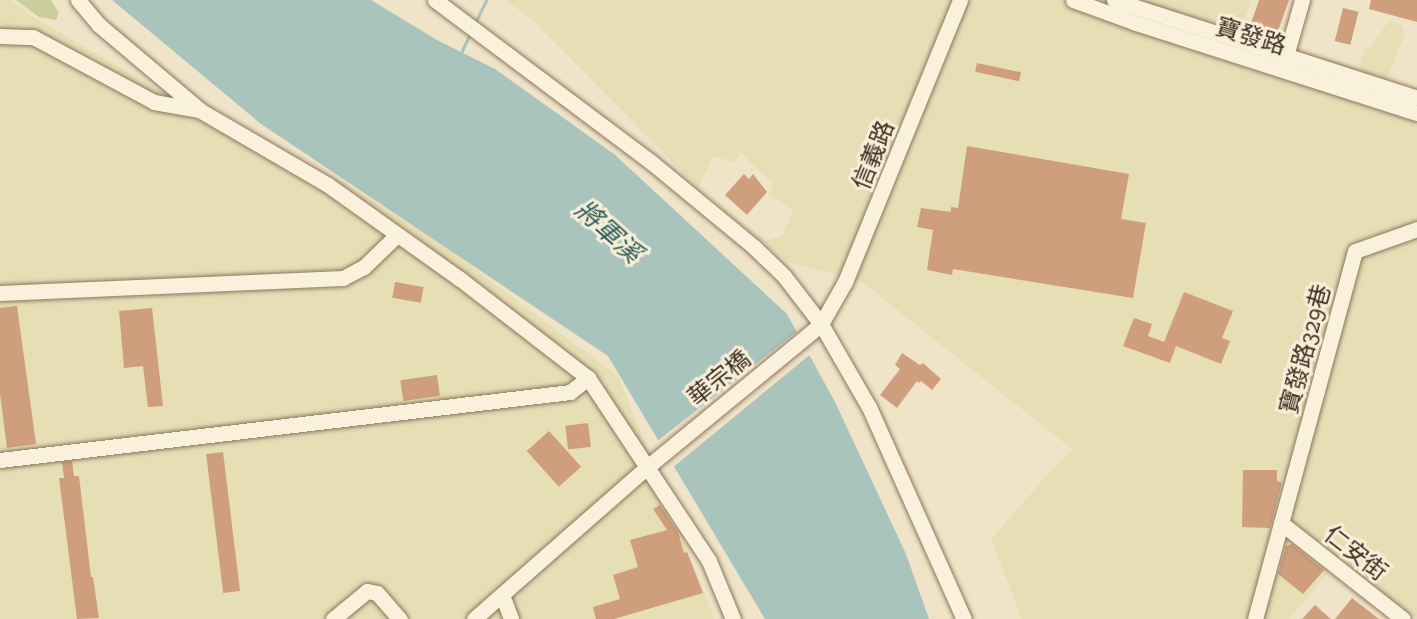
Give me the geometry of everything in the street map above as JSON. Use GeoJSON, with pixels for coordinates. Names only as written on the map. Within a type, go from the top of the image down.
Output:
{"type":"FeatureCollection","features":[{"type":"Feature","properties":{"kind":"street"},"geometry":{"type":"LineString","coordinates":[[78,0],[99,24],[201,111],[328,185],[396,236],[460,279],[588,378],[645,468],[709,561],[733,619]]}},
{"type":"Feature","properties":{"kind":"street"},"geometry":{"type":"LineString","coordinates":[[435,0],[651,162],[754,247],[784,276],[821,324],[869,407],[964,619]]}},
{"type":"Feature","properties":{"kind":"street","name":"信義路"},"geometry":{"type":"LineString","coordinates":[[821,324],[844,282],[960,0]]}},
{"type":"Feature","properties":{"kind":"street","name":"寶發路"},"geometry":{"type":"LineString","coordinates":[[1073,0],[1133,22],[1417,98]]}},
{"type":"Feature","properties":{"kind":"street","name":"寶發路"},"geometry":{"type":"LineString","coordinates":[[1114,0],[1417,113]]}},
{"type":"Feature","properties":{"kind":"street"},"geometry":{"type":"LineString","coordinates":[[1284,63],[1302,0]]}},
{"type":"Feature","properties":{"kind":"street"},"geometry":{"type":"LineString","coordinates":[[0,36],[33,37],[154,102],[201,111]]}},
{"type":"Feature","properties":{"kind":"street","name":"寶發路329巷"},"geometry":{"type":"LineString","coordinates":[[1281,522],[1355,251],[1417,229]]}},
{"type":"Feature","properties":{"kind":"street"},"geometry":{"type":"LineString","coordinates":[[0,293],[343,278],[364,267],[396,236]]}},
{"type":"Feature","properties":{"kind":"street","name":"華宗橋"},"geometry":{"type":"LineString","coordinates":[[474,619],[645,468],[821,324]]}},
{"type":"Feature","properties":{"kind":"street"},"geometry":{"type":"LineString","coordinates":[[0,460],[570,392],[588,378]]}},
{"type":"Feature","properties":{"kind":"street"},"geometry":{"type":"LineString","coordinates":[[1272,619],[1257,614],[1281,522]]}},
{"type":"Feature","properties":{"kind":"street","name":"仁安街"},"geometry":{"type":"LineString","coordinates":[[1281,522],[1403,619]]}},
{"type":"Feature","properties":{"kind":"street"},"geometry":{"type":"LineString","coordinates":[[333,619],[367,591],[377,593],[400,619]]}},
{"type":"Feature","properties":{"kind":"street"},"geometry":{"type":"LineString","coordinates":[[502,595],[511,619]]}},
{"type":"Feature","properties":{"kind":"shaded area"},"geometry":{"type":"Polygon","coordinates":[[[0,0],[12,0],[28,14],[219,125],[342,181],[447,248],[618,376],[715,619],[0,619],[0,0]]]}},
{"type":"Feature","properties":{"kind":"shaded area"},"geometry":{"type":"Polygon","coordinates":[[[505,0],[1251,0],[1239,34],[1359,69],[1365,48],[1370,47],[1389,21],[1402,25],[1405,34],[1386,81],[1417,90],[1417,619],[1339,560],[1289,619],[1022,619],[991,539],[1049,473],[1073,450],[861,281],[788,262],[693,183],[533,20],[505,0]],[[741,153],[734,162],[713,156],[699,187],[766,241],[783,235],[793,209],[769,195],[773,184],[741,153]]]}},
{"type":"Feature","properties":{"kind":"green space"},"geometry":{"type":"Polygon","coordinates":[[[16,0],[51,0],[59,13],[56,20],[39,17],[16,0]]]}},
{"type":"Feature","properties":{"kind":"water","name":"將軍溪"},"geometry":{"type":"Polygon","coordinates":[[[112,0],[371,0],[437,40],[495,69],[614,154],[787,314],[835,402],[906,554],[929,619],[765,619],[608,356],[261,124],[112,0]]]}},
{"type":"Feature","properties":{"kind":"pier"},"geometry":{"type":"Polygon","coordinates":[[[799,330],[812,353],[672,468],[656,442],[799,330]]]}},
{"type":"Feature","properties":{"kind":"building"},"geometry":{"type":"Polygon","coordinates":[[[1259,0],[1289,0],[1274,42],[1248,32],[1259,0]]]}},
{"type":"Feature","properties":{"kind":"building"},"geometry":{"type":"Polygon","coordinates":[[[1371,0],[1417,0],[1417,22],[1369,9],[1371,0]]]}},
{"type":"Feature","properties":{"kind":"building"},"geometry":{"type":"Polygon","coordinates":[[[1343,8],[1359,12],[1350,45],[1335,41],[1343,8]]]}},
{"type":"Feature","properties":{"kind":"building"},"geometry":{"type":"Polygon","coordinates":[[[977,63],[1021,72],[1019,81],[975,72],[977,63]]]}},
{"type":"Feature","properties":{"kind":"building"},"geometry":{"type":"Polygon","coordinates":[[[967,146],[1129,174],[1121,219],[1146,223],[1133,298],[953,269],[952,275],[927,270],[933,230],[917,227],[921,208],[951,212],[951,207],[958,208],[967,146]]]}},
{"type":"Feature","properties":{"kind":"building"},"geometry":{"type":"Polygon","coordinates":[[[744,174],[749,179],[753,174],[767,192],[747,215],[725,195],[744,174]]]}},
{"type":"Feature","properties":{"kind":"building"},"geometry":{"type":"Polygon","coordinates":[[[395,282],[424,287],[421,303],[392,298],[395,282]]]}},
{"type":"Feature","properties":{"kind":"building"},"geometry":{"type":"Polygon","coordinates":[[[1184,292],[1233,311],[1222,338],[1230,341],[1221,364],[1176,346],[1170,363],[1123,346],[1134,318],[1152,324],[1148,336],[1164,342],[1184,292]]]}},
{"type":"Feature","properties":{"kind":"building"},"geometry":{"type":"Polygon","coordinates":[[[17,306],[36,444],[7,448],[0,394],[0,308],[17,306]]]}},
{"type":"Feature","properties":{"kind":"building"},"geometry":{"type":"Polygon","coordinates":[[[152,308],[163,406],[148,407],[143,366],[124,368],[119,311],[152,308]]]}},
{"type":"Feature","properties":{"kind":"building"},"geometry":{"type":"Polygon","coordinates":[[[902,353],[920,365],[923,363],[941,379],[932,390],[921,381],[919,383],[917,381],[897,408],[880,395],[900,369],[895,365],[902,353]]]}},
{"type":"Feature","properties":{"kind":"building"},"geometry":{"type":"Polygon","coordinates":[[[437,375],[440,396],[403,401],[400,380],[437,375]]]}},
{"type":"Feature","properties":{"kind":"building"},"geometry":{"type":"Polygon","coordinates":[[[588,423],[591,447],[568,450],[565,426],[588,423]]]}},
{"type":"Feature","properties":{"kind":"building"},"geometry":{"type":"Polygon","coordinates":[[[549,431],[581,467],[559,487],[527,451],[549,431]]]}},
{"type":"Feature","properties":{"kind":"building"},"geometry":{"type":"Polygon","coordinates":[[[223,452],[240,591],[223,593],[206,454],[223,452]]]}},
{"type":"Feature","properties":{"kind":"building"},"geometry":{"type":"Polygon","coordinates":[[[72,461],[74,476],[79,476],[91,577],[93,577],[99,618],[77,619],[59,478],[64,478],[62,462],[72,461]]]}},
{"type":"Feature","properties":{"kind":"building"},"geometry":{"type":"Polygon","coordinates":[[[1243,470],[1277,470],[1277,481],[1281,482],[1281,486],[1270,528],[1242,527],[1243,470]]]}},
{"type":"Feature","properties":{"kind":"building"},"geometry":{"type":"Polygon","coordinates":[[[660,505],[678,532],[684,553],[687,552],[703,593],[614,619],[596,619],[593,607],[620,599],[613,575],[638,567],[630,540],[667,530],[653,509],[660,505]]]}},
{"type":"Feature","properties":{"kind":"building"},"geometry":{"type":"Polygon","coordinates":[[[1292,544],[1324,570],[1303,594],[1278,574],[1286,546],[1292,544]]]}},
{"type":"Feature","properties":{"kind":"building"},"geometry":{"type":"Polygon","coordinates":[[[1352,598],[1379,619],[1335,619],[1352,598]]]}},
{"type":"Feature","properties":{"kind":"building"},"geometry":{"type":"Polygon","coordinates":[[[1315,605],[1331,619],[1302,619],[1315,605]]]}},
{"type":"Feature","properties":{"kind":"waterway"},"geometry":{"type":"LineString","coordinates":[[475,23],[486,0]]}},
{"type":"Feature","properties":{"kind":"waterway"},"geometry":{"type":"LineString","coordinates":[[460,55],[471,31]]}}]}
